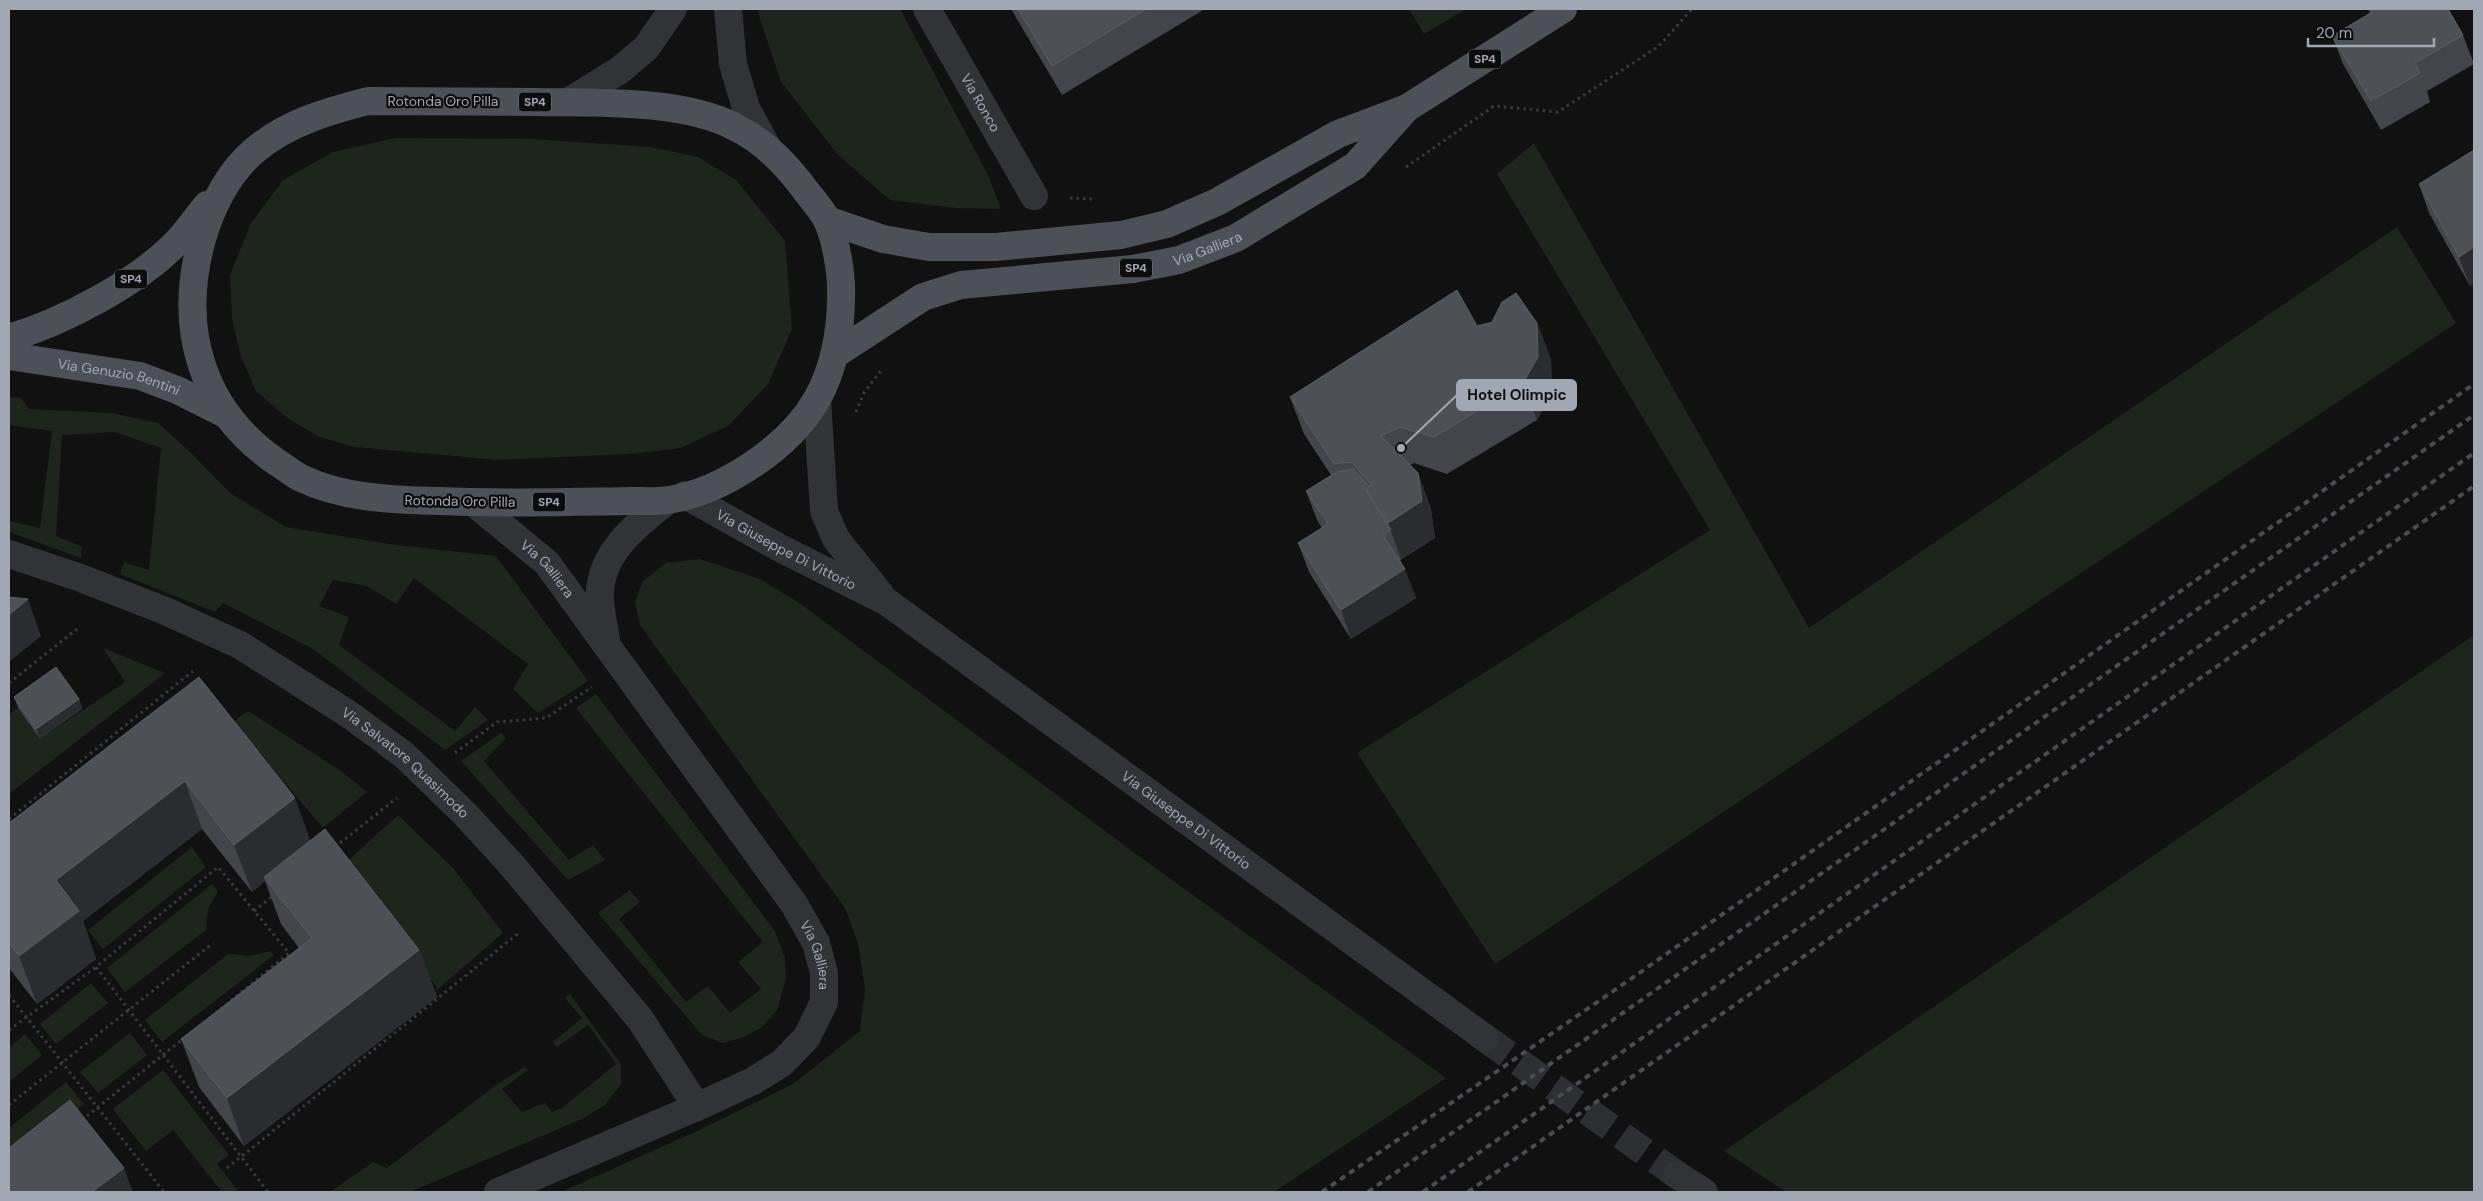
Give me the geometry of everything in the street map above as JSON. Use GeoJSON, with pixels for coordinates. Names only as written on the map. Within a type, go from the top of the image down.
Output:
{"type":"FeatureCollection","features":[{"type":"Feature","properties":{"kind":"main road","name":"Via Galliera"},"geometry":{"type":"LineString","coordinates":[[827,220],[883,239],[929,247],[996,247],[1121,235],[1166,224],[1217,202],[1338,134],[1407,108],[1563,9]]}},
{"type":"Feature","properties":{"kind":"main road","name":"Rotonda Oro Pilla"},"geometry":{"type":"LineString","coordinates":[[368,101],[568,102],[656,106],[708,116],[735,126],[767,147],[794,174],[827,220],[842,284],[841,318],[834,355],[817,400],[780,445],[749,467],[710,488],[676,498],[474,503],[405,500],[342,492],[300,478],[245,437],[225,414],[203,374],[195,342],[192,304],[196,261],[206,225],[225,183],[255,150],[292,126],[328,111],[368,101]]}},
{"type":"Feature","properties":{"kind":"main road","name":"Via Galliera"},"geometry":{"type":"LineString","coordinates":[[834,355],[923,297],[961,285],[1133,269],[1179,260],[1236,238],[1355,166],[1407,108]]}},
{"type":"Feature","properties":{"kind":"main road","name":"SP4"},"geometry":{"type":"LineString","coordinates":[[9,338],[70,315],[132,279],[177,242],[225,183]]}},
{"type":"Feature","properties":{"kind":"main road","name":"Via Genuzio Bentini"},"geometry":{"type":"LineString","coordinates":[[9,356],[140,376],[177,390],[225,414]]}},
{"type":"Feature","properties":{"kind":"street"},"geometry":{"type":"LineString","coordinates":[[568,102],[620,70],[646,48],[673,9]]}},
{"type":"Feature","properties":{"kind":"street"},"geometry":{"type":"LineString","coordinates":[[728,9],[733,64],[746,108],[767,147]]}},
{"type":"Feature","properties":{"kind":"street","name":"Via Ronco"},"geometry":{"type":"LineString","coordinates":[[927,9],[1034,196]]}},
{"type":"Feature","properties":{"kind":"street","name":"Via Giuseppe Di Vittorio"},"geometry":{"type":"LineString","coordinates":[[817,400],[824,511],[836,539],[887,602]]}},
{"type":"Feature","properties":{"kind":"street","name":"Via Giuseppe Di Vittorio"},"geometry":{"type":"LineString","coordinates":[[676,498],[887,602],[1484,1038]]}},
{"type":"Feature","properties":{"kind":"street","name":"Via Galliera"},"geometry":{"type":"LineString","coordinates":[[607,646],[600,600],[604,566],[631,529],[676,498]]}},
{"type":"Feature","properties":{"kind":"street","name":"Via Galliera"},"geometry":{"type":"LineString","coordinates":[[474,503],[547,563],[794,904],[816,943],[824,973],[824,1002],[807,1037],[782,1063],[753,1081],[697,1107],[498,1192]]}},
{"type":"Feature","properties":{"kind":"street","name":"Via Salvatore Quasimodo"},"geometry":{"type":"LineString","coordinates":[[9,554],[78,577],[155,607],[240,645],[312,689],[404,756],[433,781],[510,864],[640,1019],[697,1107]]}},
{"type":"Feature","properties":{"kind":"street"},"geometry":{"type":"LineString","coordinates":[[1677,1175],[1704,1192]]}},
{"type":"Feature","properties":{"kind":"path"},"geometry":{"type":"LineString","coordinates":[[1597,87],[1659,46],[1692,9]]}},
{"type":"Feature","properties":{"kind":"path"},"geometry":{"type":"LineString","coordinates":[[9,683],[77,629]]}},
{"type":"Feature","properties":{"kind":"path"},"geometry":{"type":"LineString","coordinates":[[9,819],[193,671]]}},
{"type":"Feature","properties":{"kind":"path"},"geometry":{"type":"LineString","coordinates":[[449,758],[497,722],[546,718],[599,681]]}},
{"type":"Feature","properties":{"kind":"path"},"geometry":{"type":"LineString","coordinates":[[329,851],[404,792]]}},
{"type":"Feature","properties":{"kind":"path"},"geometry":{"type":"LineString","coordinates":[[9,1030],[25,1016],[96,967],[218,867],[289,953],[208,1019]]}},
{"type":"Feature","properties":{"kind":"path"},"geometry":{"type":"LineString","coordinates":[[254,911],[277,893]]}},
{"type":"Feature","properties":{"kind":"path"},"geometry":{"type":"LineString","coordinates":[[226,1168],[523,930]]}},
{"type":"Feature","properties":{"kind":"path"},"geometry":{"type":"LineString","coordinates":[[9,1105],[213,943]]}},
{"type":"Feature","properties":{"kind":"path"},"geometry":{"type":"LineString","coordinates":[[96,967],[268,1192]]}},
{"type":"Feature","properties":{"kind":"path"},"geometry":{"type":"LineString","coordinates":[[9,995],[164,1192]]}},
{"type":"Feature","properties":{"kind":"path"},"geometry":{"type":"LineString","coordinates":[[76,1125],[185,1037]]}},
{"type":"Feature","properties":{"kind":"shaded area"},"geometry":{"type":"Polygon","coordinates":[[[759,9],[900,9],[988,175],[1001,209],[956,208],[890,200],[839,156],[781,82],[759,16],[759,9]]]}},
{"type":"Feature","properties":{"kind":"shaded area"},"geometry":{"type":"Polygon","coordinates":[[[1409,9],[1466,9],[1424,34],[1409,9]]]}},
{"type":"Feature","properties":{"kind":"shaded area"},"geometry":{"type":"Polygon","coordinates":[[[395,138],[532,139],[651,147],[698,157],[736,180],[785,241],[792,329],[768,384],[729,425],[681,448],[628,454],[498,460],[355,447],[319,437],[286,417],[256,391],[241,357],[232,319],[230,275],[251,223],[283,180],[333,152],[395,138]]]}},
{"type":"Feature","properties":{"kind":"shaded area"},"geometry":{"type":"Polygon","coordinates":[[[1534,143],[1809,628],[2397,227],[2456,323],[1495,964],[1357,753],[1710,530],[1497,174],[1534,143]]]}},
{"type":"Feature","properties":{"kind":"shaded area"},"geometry":{"type":"Polygon","coordinates":[[[9,397],[21,398],[29,409],[111,413],[158,423],[190,452],[230,493],[286,527],[396,545],[496,556],[588,681],[538,713],[513,689],[528,664],[414,578],[396,604],[367,586],[333,580],[319,606],[349,617],[339,645],[455,731],[475,707],[488,720],[445,750],[313,649],[223,603],[215,612],[120,574],[124,562],[149,570],[161,448],[114,432],[62,435],[56,536],[81,546],[81,558],[9,532],[10,521],[40,528],[52,431],[9,425],[9,397]]]}},
{"type":"Feature","properties":{"kind":"shaded area"},"geometry":{"type":"Polygon","coordinates":[[[700,559],[760,579],[801,604],[1132,851],[1446,1078],[1274,1192],[561,1192],[695,1132],[793,1084],[860,1031],[865,989],[858,943],[845,908],[640,625],[635,602],[643,581],[666,563],[700,559]]]}},
{"type":"Feature","properties":{"kind":"shaded area"},"geometry":{"type":"Polygon","coordinates":[[[2474,635],[2474,1192],[1786,1192],[1724,1151],[2474,635]]]}},
{"type":"Feature","properties":{"kind":"shaded area"},"geometry":{"type":"Polygon","coordinates":[[[103,648],[165,673],[9,794],[9,714],[18,708],[40,739],[125,682],[103,648]]]}},
{"type":"Feature","properties":{"kind":"shaded area"},"geometry":{"type":"Polygon","coordinates":[[[596,694],[775,931],[785,958],[786,979],[777,1010],[761,1028],[742,1038],[722,1043],[702,1035],[598,913],[630,890],[640,902],[619,919],[686,1002],[708,986],[730,1013],[761,989],[738,962],[763,942],[576,708],[596,694]]]}},
{"type":"Feature","properties":{"kind":"shaded area"},"geometry":{"type":"Polygon","coordinates":[[[248,711],[341,771],[367,792],[323,828],[233,722],[248,711]]]}},
{"type":"Feature","properties":{"kind":"shaded area"},"geometry":{"type":"Polygon","coordinates":[[[501,733],[506,738],[484,761],[569,860],[593,845],[605,860],[568,880],[461,761],[501,733]]]}},
{"type":"Feature","properties":{"kind":"shaded area"},"geometry":{"type":"Polygon","coordinates":[[[398,815],[453,868],[503,933],[438,989],[343,865],[398,815]]]}},
{"type":"Feature","properties":{"kind":"shaded area"},"geometry":{"type":"Polygon","coordinates":[[[192,847],[206,867],[103,949],[88,930],[192,847]]]}},
{"type":"Feature","properties":{"kind":"shaded area"},"geometry":{"type":"Polygon","coordinates":[[[212,884],[218,891],[208,909],[206,930],[125,992],[107,968],[212,884]]]}},
{"type":"Feature","properties":{"kind":"shaded area"},"geometry":{"type":"Polygon","coordinates":[[[271,951],[274,955],[162,1042],[145,1020],[228,954],[249,956],[271,951]]]}},
{"type":"Feature","properties":{"kind":"shaded area"},"geometry":{"type":"Polygon","coordinates":[[[91,983],[108,1003],[56,1044],[40,1024],[91,983]]]}},
{"type":"Feature","properties":{"kind":"shaded area"},"geometry":{"type":"Polygon","coordinates":[[[570,994],[621,1064],[621,1084],[605,1105],[582,1119],[410,1192],[330,1192],[373,1162],[387,1168],[496,1085],[524,1067],[528,1070],[502,1089],[522,1112],[545,1103],[552,1112],[562,1108],[616,1064],[588,1025],[557,1047],[553,1042],[582,1018],[565,998],[570,994]]]}},
{"type":"Feature","properties":{"kind":"shaded area"},"geometry":{"type":"Polygon","coordinates":[[[130,1033],[147,1055],[98,1093],[80,1072],[130,1033]]]}},
{"type":"Feature","properties":{"kind":"shaded area"},"geometry":{"type":"Polygon","coordinates":[[[25,1034],[42,1055],[9,1082],[9,1048],[25,1034]]]}},
{"type":"Feature","properties":{"kind":"shaded area"},"geometry":{"type":"Polygon","coordinates":[[[163,1070],[229,1155],[217,1164],[239,1192],[222,1192],[173,1130],[146,1151],[113,1109],[163,1070]]]}},
{"type":"Feature","properties":{"kind":"shaded area"},"geometry":{"type":"Polygon","coordinates":[[[66,1082],[84,1104],[9,1164],[9,1128],[66,1082]]]}},
{"type":"Feature","properties":{"kind":"building"},"geometry":{"type":"Polygon","coordinates":[[[1018,9],[1146,9],[1052,66],[1018,9]]]}},
{"type":"Feature","properties":{"kind":"building"},"geometry":{"type":"Polygon","coordinates":[[[2370,9],[2448,9],[2463,35],[2415,63],[2420,73],[2371,101],[2332,36],[2372,12],[2370,9]]]}},
{"type":"Feature","properties":{"kind":"building"},"geometry":{"type":"Polygon","coordinates":[[[2474,150],[2474,247],[2459,257],[2419,184],[2474,150]]]}},
{"type":"Feature","properties":{"kind":"building"},"geometry":{"type":"Polygon","coordinates":[[[1457,290],[1477,326],[1492,322],[1502,302],[1516,293],[1537,323],[1538,357],[1523,383],[1434,437],[1400,427],[1381,436],[1418,473],[1422,501],[1388,523],[1366,489],[1372,485],[1351,462],[1334,464],[1290,397],[1457,290]]]}},
{"type":"Feature","properties":{"kind":"building"},"geometry":{"type":"Polygon","coordinates":[[[1353,469],[1369,486],[1366,489],[1369,496],[1391,530],[1383,535],[1405,569],[1341,610],[1298,543],[1328,524],[1306,491],[1337,472],[1353,469]]]}},
{"type":"Feature","properties":{"kind":"building"},"geometry":{"type":"Polygon","coordinates":[[[9,597],[28,599],[9,615],[9,597]]]}},
{"type":"Feature","properties":{"kind":"building"},"geometry":{"type":"Polygon","coordinates":[[[56,667],[79,699],[36,729],[14,697],[56,667]]]}},
{"type":"Feature","properties":{"kind":"building"},"geometry":{"type":"Polygon","coordinates":[[[199,677],[295,798],[234,845],[185,781],[56,880],[79,911],[19,956],[9,943],[9,823],[199,677]]]}},
{"type":"Feature","properties":{"kind":"building"},"geometry":{"type":"Polygon","coordinates":[[[325,829],[419,950],[227,1098],[181,1039],[312,938],[264,877],[325,829]]]}},
{"type":"Feature","properties":{"kind":"building"},"geometry":{"type":"Polygon","coordinates":[[[70,1100],[124,1168],[92,1192],[9,1192],[9,1148],[70,1100]]]}},
{"type":"Feature","properties":{"kind":"tunnel"},"geometry":{"type":"LineString","coordinates":[[1485,1038],[1677,1175]]}},
{"type":"Feature","properties":{"kind":"railway"},"geometry":{"type":"LineString","coordinates":[[1322,1192],[1635,976],[2474,384]]}},
{"type":"Feature","properties":{"kind":"railway"},"geometry":{"type":"LineString","coordinates":[[1368,1192],[2474,415]]}},
{"type":"Feature","properties":{"kind":"railway"},"geometry":{"type":"LineString","coordinates":[[1423,1192],[2474,453]]}},
{"type":"Feature","properties":{"kind":"railway"},"geometry":{"type":"LineString","coordinates":[[1468,1192],[2474,486]]}},
{"type":"Feature","properties":{"kind":"place","name":"Hotel Olimpic"},"geometry":{"type":"Point","coordinates":[1401,448]}}]}
